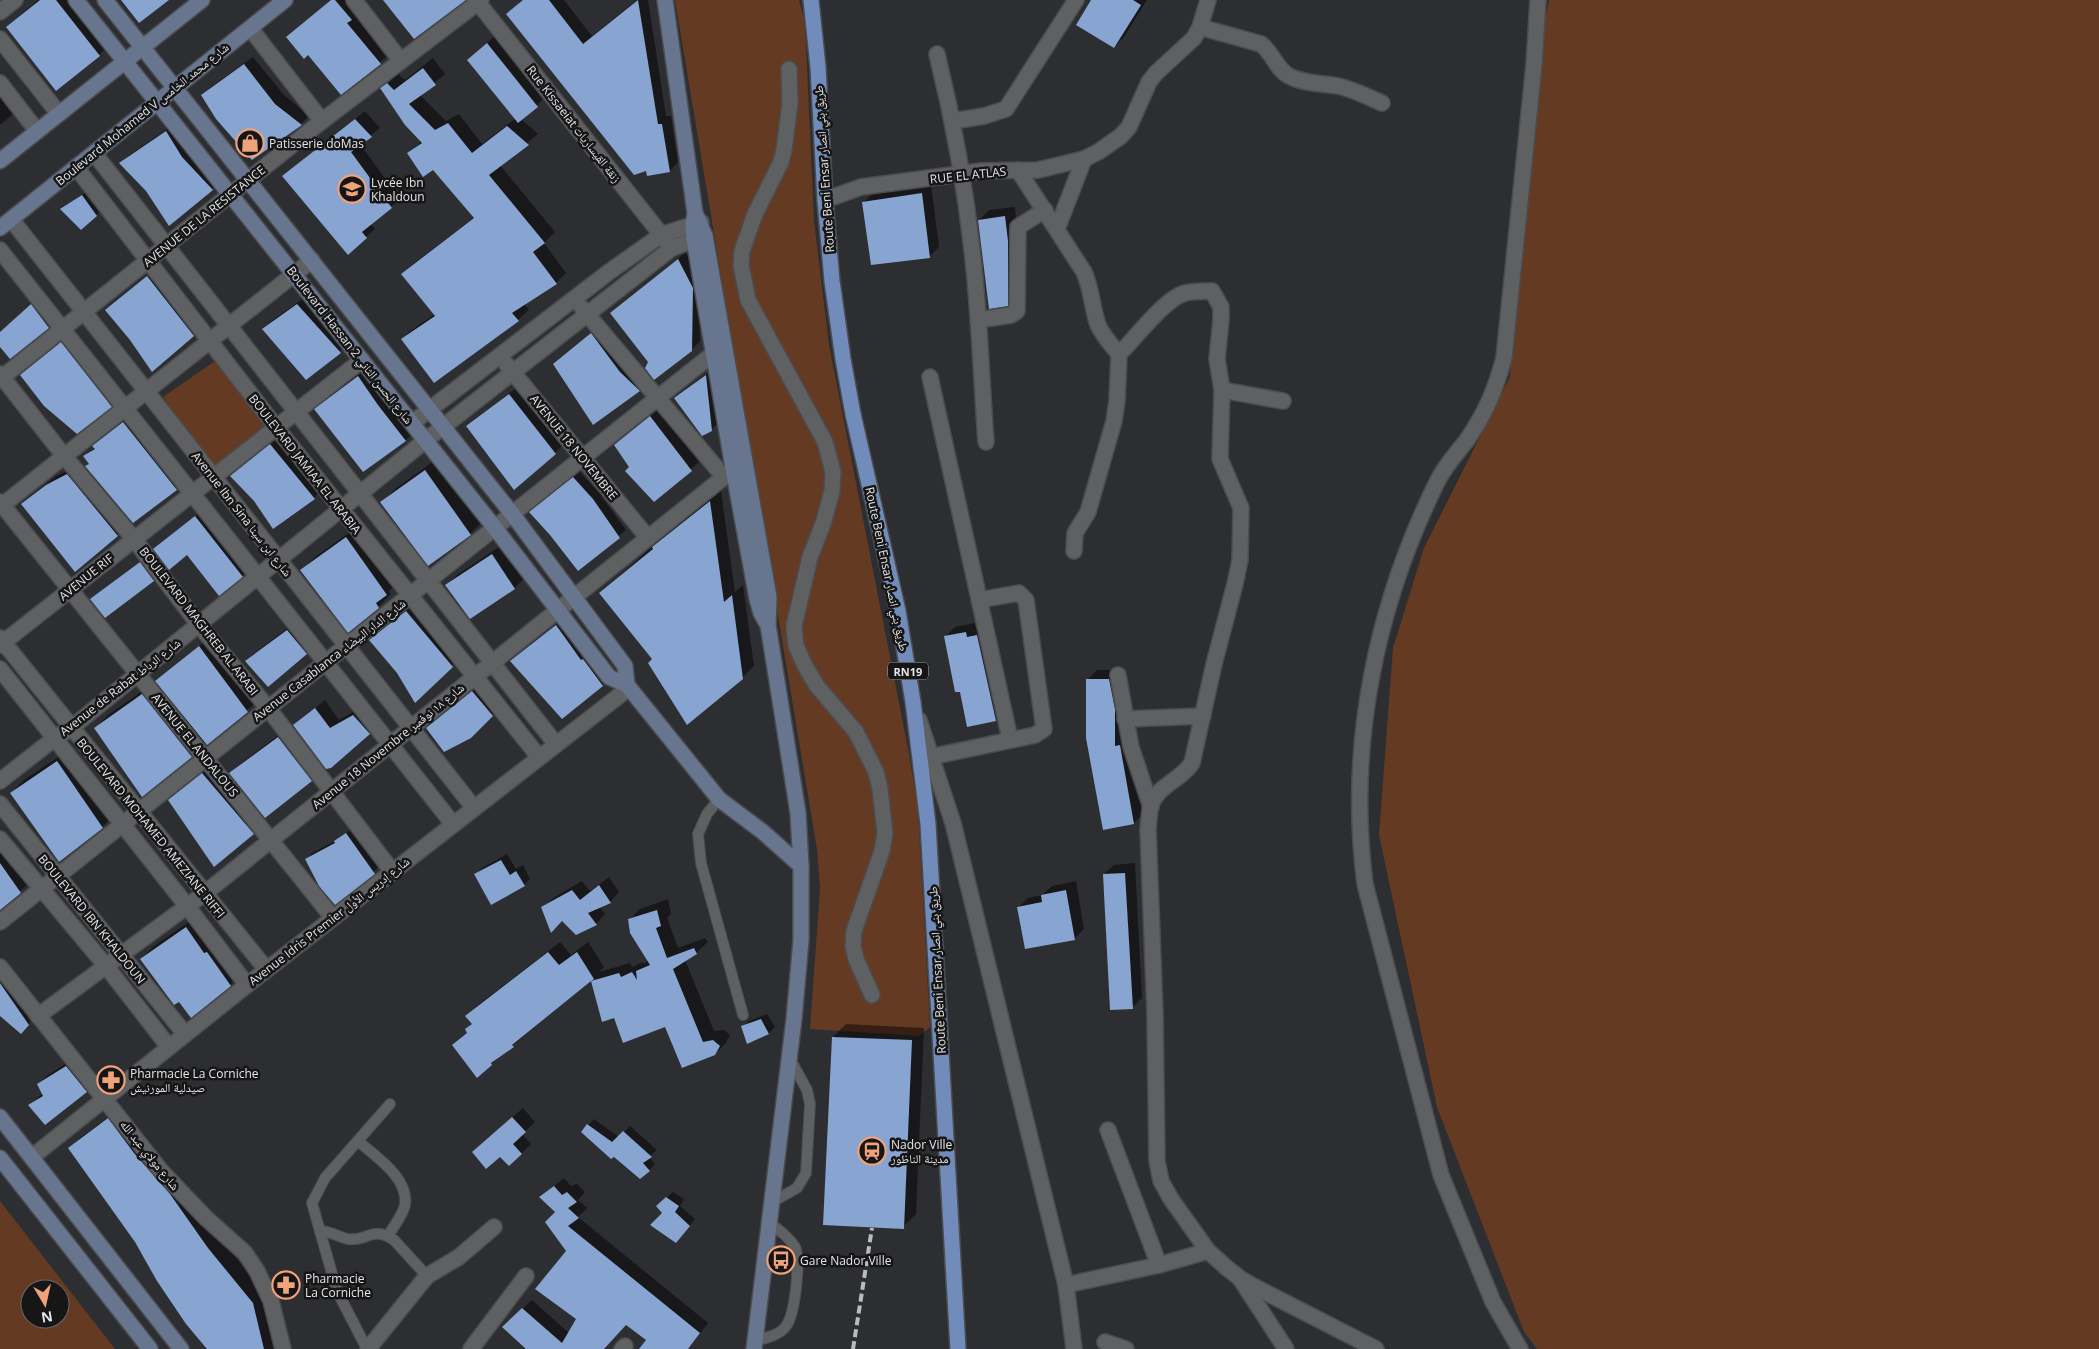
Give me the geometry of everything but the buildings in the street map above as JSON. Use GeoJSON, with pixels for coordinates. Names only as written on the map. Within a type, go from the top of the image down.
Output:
{"type":"FeatureCollection","features":[{"type":"Feature","properties":{"kind":"main road","name":"Route Beni Ensar طريق بني انصار"},"geometry":{"type":"LineString","coordinates":[[811,0],[818,67],[825,200],[832,281],[843,359],[857,432],[898,611],[914,702],[928,824],[958,1349]]}},
{"type":"Feature","properties":{"kind":"street"},"geometry":{"type":"LineString","coordinates":[[0,12],[15,0]]}},
{"type":"Feature","properties":{"kind":"street","name":"Boulevard Hassan 2 شارع الحسن الثاني"},"geometry":{"type":"LineString","coordinates":[[76,0],[496,528],[609,676],[628,686],[719,799],[763,832],[801,866]]}},
{"type":"Feature","properties":{"kind":"street","name":"Boulevard Hassan 2 شارع الحسن الثاني"},"geometry":{"type":"LineString","coordinates":[[105,0],[513,514],[625,666],[628,686]]}},
{"type":"Feature","properties":{"kind":"street"},"geometry":{"type":"LineString","coordinates":[[0,161],[202,0]]}},
{"type":"Feature","properties":{"kind":"street","name":"Boulevard Mohamed V شارع محمد الخامس"},"geometry":{"type":"LineString","coordinates":[[6,224],[285,0]]}},
{"type":"Feature","properties":{"kind":"street"},"geometry":{"type":"LineString","coordinates":[[354,0],[401,61]]}},
{"type":"Feature","properties":{"kind":"street"},"geometry":{"type":"LineString","coordinates":[[665,0],[698,227],[728,472],[757,599],[761,613],[768,625]]}},
{"type":"Feature","properties":{"kind":"street"},"geometry":{"type":"LineString","coordinates":[[953,121],[984,116],[1006,109],[1076,0]]}},
{"type":"Feature","properties":{"kind":"street","name":"RUE EL ATLAS"},"geometry":{"type":"LineString","coordinates":[[825,200],[860,187],[982,171],[1038,170],[1084,159],[1121,136],[1136,115],[1150,82],[1156,73],[1194,38],[1200,28],[1208,0]]}},
{"type":"Feature","properties":{"kind":"street"},"geometry":{"type":"LineString","coordinates":[[1520,1349],[1493,1302],[1441,1175],[1365,884],[1360,846],[1359,789],[1364,718],[1378,638],[1405,553],[1439,478],[1481,418],[1492,398],[1504,358],[1534,65],[1538,0]]}},
{"type":"Feature","properties":{"kind":"street","name":"AVENUE DE LA RESISTANCE"},"geometry":{"type":"LineString","coordinates":[[1,377],[322,121],[478,1]]}},
{"type":"Feature","properties":{"kind":"street","name":"Rue Kissaeiat زنقة القيساريات"},"geometry":{"type":"LineString","coordinates":[[478,1],[672,248]]}},
{"type":"Feature","properties":{"kind":"street"},"geometry":{"type":"LineString","coordinates":[[250,28],[322,121]]}},
{"type":"Feature","properties":{"kind":"street"},"geometry":{"type":"LineString","coordinates":[[1200,28],[1261,44],[1269,50],[1278,67],[1287,75],[1303,81],[1340,87],[1382,103]]}},
{"type":"Feature","properties":{"kind":"street"},"geometry":{"type":"LineString","coordinates":[[0,40],[59,114]]}},
{"type":"Feature","properties":{"kind":"street"},"geometry":{"type":"LineString","coordinates":[[937,54],[953,121],[962,174],[975,279],[986,442]]}},
{"type":"Feature","properties":{"kind":"street"},"geometry":{"type":"LineString","coordinates":[[789,69],[790,103],[784,150],[781,162],[755,214],[742,251],[741,265],[748,300],[825,442],[833,472],[832,491],[824,521],[810,557],[794,626],[796,646],[805,666],[817,686],[856,732],[876,772],[880,788],[885,833],[882,851],[854,931],[853,946],[856,959],[872,995]]}},
{"type":"Feature","properties":{"kind":"street"},"geometry":{"type":"LineString","coordinates":[[0,83],[37,131]]}},
{"type":"Feature","properties":{"kind":"street","name":"BOULEVARD JAMIAA EL ARABIA"},"geometry":{"type":"LineString","coordinates":[[94,153],[555,743]]}},
{"type":"Feature","properties":{"kind":"street"},"geometry":{"type":"LineString","coordinates":[[1057,230],[1084,159]]}},
{"type":"Feature","properties":{"kind":"street","name":"BOULEVARD JAMIAA EL ARABIA"},"geometry":{"type":"LineString","coordinates":[[76,167],[276,427],[539,757]]}},
{"type":"Feature","properties":{"kind":"street"},"geometry":{"type":"LineString","coordinates":[[1018,170],[1084,272],[1091,286],[1098,323],[1118,354],[1117,401],[1109,443],[1088,512],[1075,533],[1074,551]]}},
{"type":"Feature","properties":{"kind":"street"},"geometry":{"type":"LineString","coordinates":[[978,320],[1010,315],[1017,311],[1018,227],[1044,210]]}},
{"type":"Feature","properties":{"kind":"street","name":"Avenue Ibn Sina شارع ابن سينا"},"geometry":{"type":"LineString","coordinates":[[6,224],[84,312],[474,808]]}},
{"type":"Feature","properties":{"kind":"street"},"geometry":{"type":"LineString","coordinates":[[412,423],[575,298],[661,235],[698,227]]}},
{"type":"Feature","properties":{"kind":"street"},"geometry":{"type":"LineString","coordinates":[[698,227],[769,597],[768,625],[798,813],[801,866],[801,940],[790,1058],[755,1345]]}},
{"type":"Feature","properties":{"kind":"street","name":"Avenue de Rabat شارع الرباط"},"geometry":{"type":"LineString","coordinates":[[0,781],[55,738],[72,728],[137,673],[280,561],[426,440],[698,227]]}},
{"type":"Feature","properties":{"kind":"street"},"geometry":{"type":"LineString","coordinates":[[0,250],[453,824]]}},
{"type":"Feature","properties":{"kind":"street"},"geometry":{"type":"LineString","coordinates":[[1,505],[312,260]]}},
{"type":"Feature","properties":{"kind":"street"},"geometry":{"type":"LineString","coordinates":[[1118,354],[1172,300],[1184,294],[1199,291],[1212,292],[1221,307],[1222,320],[1217,359],[1222,390],[1220,459],[1241,508],[1240,560],[1192,763],[1184,774],[1162,788],[1151,807],[1148,829],[1157,1162],[1161,1181],[1171,1199],[1208,1251],[1241,1279],[1376,1349]]}},
{"type":"Feature","properties":{"kind":"street"},"geometry":{"type":"LineString","coordinates":[[575,298],[658,399],[728,472]]}},
{"type":"Feature","properties":{"kind":"street","name":"Avenue Casablanca شارع الدار البيضاء"},"geometry":{"type":"LineString","coordinates":[[0,922],[714,353]]}},
{"type":"Feature","properties":{"kind":"street","name":"AVENUE 18 NOVEMBRE"},"geometry":{"type":"LineString","coordinates":[[500,356],[648,538]]}},
{"type":"Feature","properties":{"kind":"street","name":"AVENUE RIF"},"geometry":{"type":"LineString","coordinates":[[1,642],[362,360]]}},
{"type":"Feature","properties":{"kind":"street","name":"BOULEVARD MAGHREB AL ARABI"},"geometry":{"type":"LineString","coordinates":[[1,377],[64,456],[134,538],[199,625],[268,708],[392,872]]}},
{"type":"Feature","properties":{"kind":"street"},"geometry":{"type":"LineString","coordinates":[[930,378],[1010,740]]}},
{"type":"Feature","properties":{"kind":"street"},"geometry":{"type":"LineString","coordinates":[[1222,390],[1283,400]]}},
{"type":"Feature","properties":{"kind":"street","name":"Avenue 18 Novembre شارع ١٨ نوفمبر"},"geometry":{"type":"LineString","coordinates":[[38,1016],[205,893],[728,472]]}},
{"type":"Feature","properties":{"kind":"street","name":"AVENUE EL ANDALOUS"},"geometry":{"type":"LineString","coordinates":[[1,505],[333,918]]}},
{"type":"Feature","properties":{"kind":"street"},"geometry":{"type":"LineString","coordinates":[[930,757],[1035,735],[1044,729],[1026,600],[1019,593],[979,600]]}},
{"type":"Feature","properties":{"kind":"street","name":"BOULEVARD MOHAMED AMEZIANE RIFFI"},"geometry":{"type":"LineString","coordinates":[[1,642],[266,969]]}},
{"type":"Feature","properties":{"kind":"street","name":"BOULEVARD MOHAMED AMEZIANE RIFFI"},"geometry":{"type":"LineString","coordinates":[[0,669],[247,985]]}},
{"type":"Feature","properties":{"kind":"street"},"geometry":{"type":"LineString","coordinates":[[1118,675],[1131,747],[1151,807]]}},
{"type":"Feature","properties":{"kind":"street","name":"Avenue Idris Premier شارع إدريس الأول"},"geometry":{"type":"LineString","coordinates":[[32,1157],[266,969],[628,686]]}},
{"type":"Feature","properties":{"kind":"street"},"geometry":{"type":"LineString","coordinates":[[914,702],[930,757],[953,823],[1066,1285],[1074,1349]]}},
{"type":"Feature","properties":{"kind":"street"},"geometry":{"type":"LineString","coordinates":[[1125,719],[1202,716]]}},
{"type":"Feature","properties":{"kind":"street","name":"BOULEVARD IBN KHALDOUN"},"geometry":{"type":"LineString","coordinates":[[0,804],[185,1034]]}},
{"type":"Feature","properties":{"kind":"street","name":"BOULEVARD IBN KHALDOUN"},"geometry":{"type":"LineString","coordinates":[[0,838],[40,889],[106,966],[169,1047]]}},
{"type":"Feature","properties":{"kind":"street","name":"شارع مولاي عبد الله"},"geometry":{"type":"LineString","coordinates":[[0,967],[182,1194],[249,1259],[257,1271],[271,1301],[283,1349]]}},
{"type":"Feature","properties":{"kind":"street"},"geometry":{"type":"LineString","coordinates":[[0,1118],[181,1349]]}},
{"type":"Feature","properties":{"kind":"street"},"geometry":{"type":"LineString","coordinates":[[1108,1130],[1159,1265]]}},
{"type":"Feature","properties":{"kind":"street"},"geometry":{"type":"LineString","coordinates":[[0,1158],[150,1349]]}},
{"type":"Feature","properties":{"kind":"street"},"geometry":{"type":"LineString","coordinates":[[368,1349],[427,1276],[459,1257],[494,1227]]}},
{"type":"Feature","properties":{"kind":"street"},"geometry":{"type":"LineString","coordinates":[[1066,1285],[1159,1265],[1208,1251]]}},
{"type":"Feature","properties":{"kind":"street"},"geometry":{"type":"LineString","coordinates":[[471,1349],[526,1276]]}},
{"type":"Feature","properties":{"kind":"street"},"geometry":{"type":"LineString","coordinates":[[1241,1279],[1286,1349]]}},
{"type":"Feature","properties":{"kind":"street"},"geometry":{"type":"LineString","coordinates":[[1105,1342],[1126,1349]]}},
{"type":"Feature","properties":{"kind":"lane"},"geometry":{"type":"LineString","coordinates":[[719,799],[707,814],[698,834],[701,863],[743,1015]]}},
{"type":"Feature","properties":{"kind":"lane"},"geometry":{"type":"LineString","coordinates":[[772,1202],[797,1188],[806,1172],[810,1104],[805,1085],[790,1058]]}},
{"type":"Feature","properties":{"kind":"lane"},"geometry":{"type":"LineString","coordinates":[[368,1349],[337,1291],[312,1202],[325,1178],[390,1104]]}},
{"type":"Feature","properties":{"kind":"lane"},"geometry":{"type":"LineString","coordinates":[[358,1141],[387,1167],[403,1189],[405,1207],[388,1236]]}},
{"type":"Feature","properties":{"kind":"lane"},"geometry":{"type":"LineString","coordinates":[[755,1345],[785,1328],[791,1319],[799,1261],[795,1248],[788,1238],[770,1223]]}},
{"type":"Feature","properties":{"kind":"lane"},"geometry":{"type":"LineString","coordinates":[[320,1231],[330,1231],[347,1239],[377,1233],[388,1236],[394,1240],[427,1276]]}},
{"type":"Feature","properties":{"kind":"shaded area"},"geometry":{"type":"Polygon","coordinates":[[[675,0],[799,0],[805,22],[814,221],[829,345],[909,754],[918,810],[930,1027],[919,1036],[810,1029],[820,889],[817,849],[675,0]]]}},
{"type":"Feature","properties":{"kind":"shaded area"},"geometry":{"type":"Polygon","coordinates":[[[1549,0],[2099,0],[2099,1349],[1537,1349],[1524,1332],[1437,1107],[1379,835],[1393,648],[1424,548],[1510,377],[1532,89],[1549,0]]]}},
{"type":"Feature","properties":{"kind":"shaded area"},"geometry":{"type":"Polygon","coordinates":[[[218,359],[271,424],[213,470],[163,397],[218,359]]]}},
{"type":"Feature","properties":{"kind":"shaded area"},"geometry":{"type":"Polygon","coordinates":[[[0,1201],[61,1279],[20,1279],[20,1329],[70,1329],[70,1291],[115,1349],[0,1349],[0,1201]]]}},
{"type":"Feature","properties":{"kind":"railway"},"geometry":{"type":"LineString","coordinates":[[853,1349],[872,1228]]}},
{"type":"Feature","properties":{"kind":"place","name":"Patisserie doMas"},"geometry":{"type":"Point","coordinates":[250,143]}},
{"type":"Feature","properties":{"kind":"place","name":"Lycée Ibn Khaldoun"},"geometry":{"type":"Point","coordinates":[352,189]}},
{"type":"Feature","properties":{"kind":"place","name":"Pharmacie La Corniche صيدلية المورنيش"},"geometry":{"type":"Point","coordinates":[111,1080]}},
{"type":"Feature","properties":{"kind":"place","name":"Nador Ville مدينة الناظور"},"geometry":{"type":"Point","coordinates":[872,1151]}},
{"type":"Feature","properties":{"kind":"place","name":"Gare Nador Ville"},"geometry":{"type":"Point","coordinates":[781,1260]}},
{"type":"Feature","properties":{"kind":"place","name":"Pharmacie La Corniche"},"geometry":{"type":"Point","coordinates":[286,1285]}}]}
